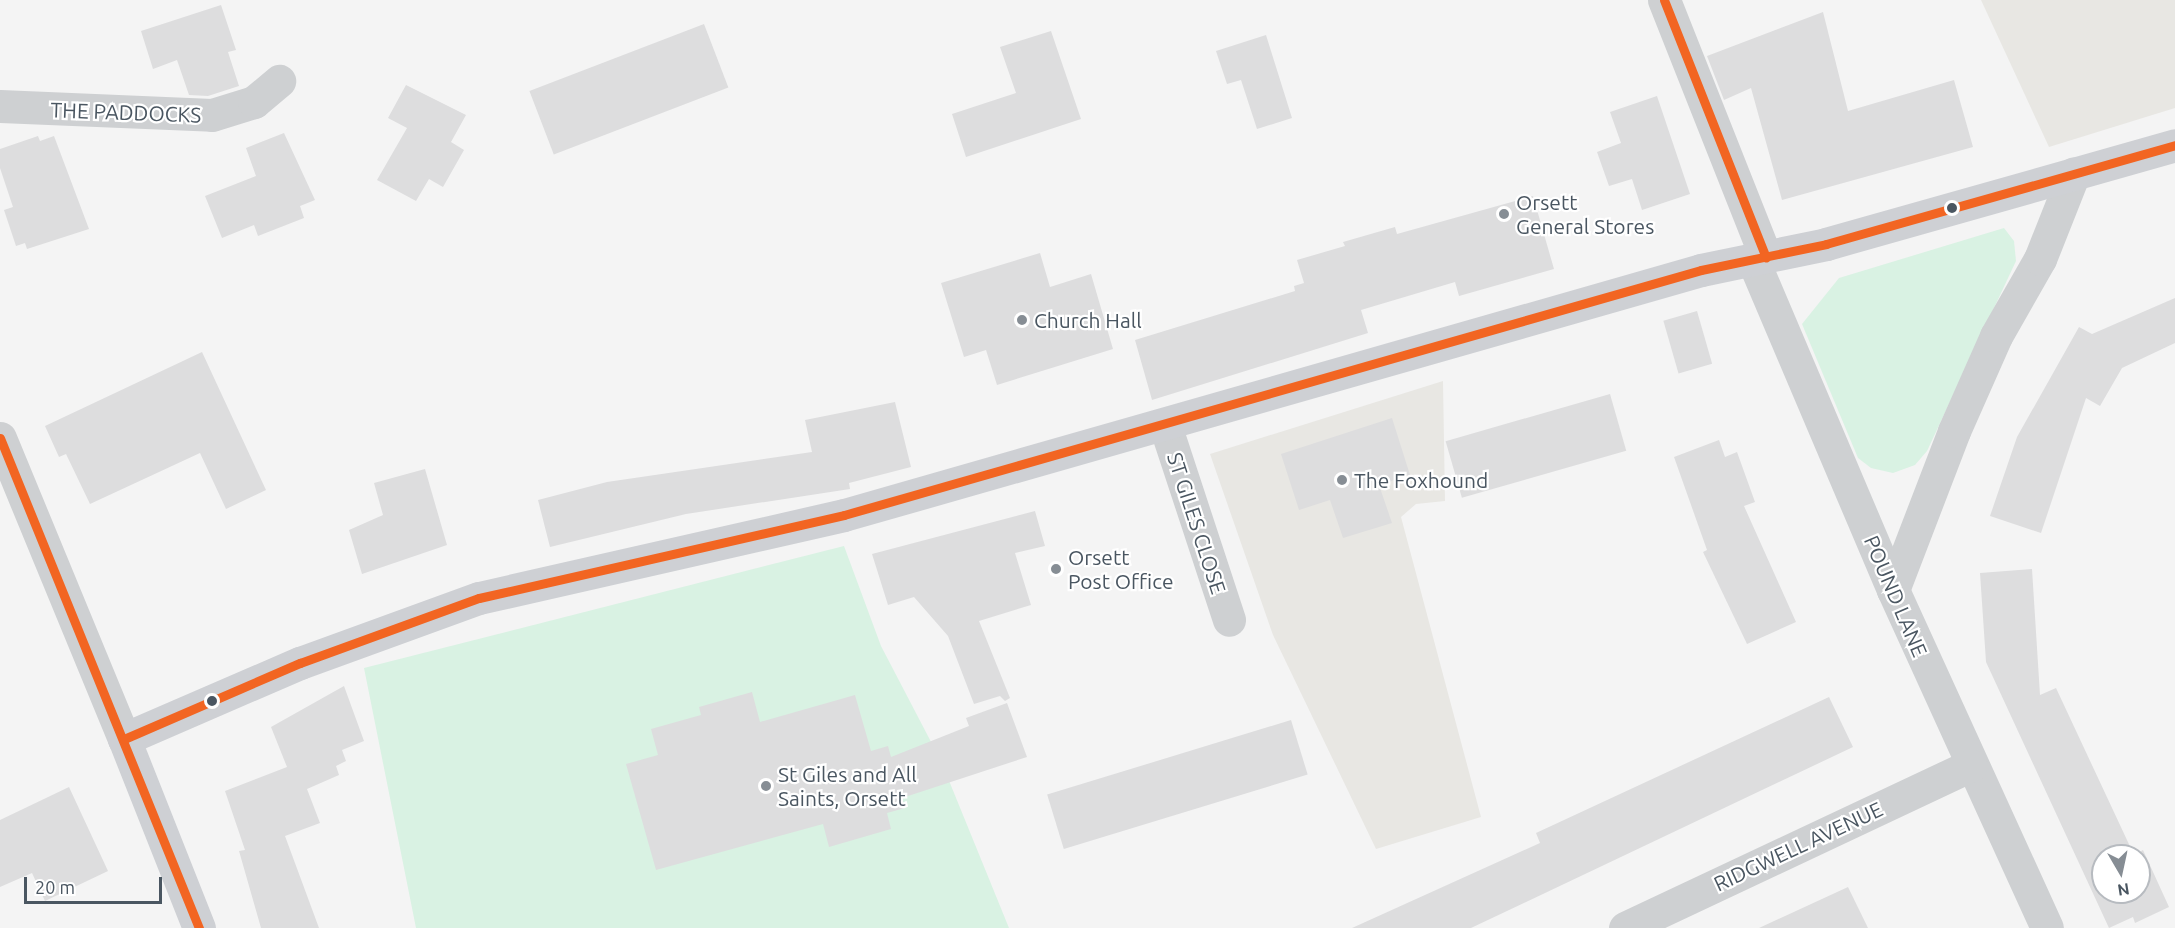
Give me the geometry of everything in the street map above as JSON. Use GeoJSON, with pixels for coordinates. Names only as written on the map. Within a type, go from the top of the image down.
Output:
{"type":"FeatureCollection","features":[{"type":"Feature","properties":{"kind":"main road"},"geometry":{"type":"LineString","coordinates":[[199,928],[124,739],[300,663],[479,598],[844,515],[1165,426],[1701,270],[1760,259],[2175,145]]}},
{"type":"Feature","properties":{"kind":"street","name":"POUND LANE"},"geometry":{"type":"LineString","coordinates":[[1664,0],[1760,259],[1893,590],[2047,928]]}},
{"type":"Feature","properties":{"kind":"street","name":"THE PADDOCKS"},"geometry":{"type":"LineString","coordinates":[[0,106],[212,115],[254,102],[279,81]]}},
{"type":"Feature","properties":{"kind":"street"},"geometry":{"type":"LineString","coordinates":[[1893,590],[1954,430],[1996,336],[2040,259],[2074,173]]}},
{"type":"Feature","properties":{"kind":"street","name":"ST GILES CLOSE"},"geometry":{"type":"LineString","coordinates":[[1165,426],[1229,620]]}},
{"type":"Feature","properties":{"kind":"street"},"geometry":{"type":"LineString","coordinates":[[0,438],[124,739]]}},
{"type":"Feature","properties":{"kind":"street","name":"RIDGWELL AVENUE"},"geometry":{"type":"LineString","coordinates":[[1625,928],[1971,765]]}},
{"type":"Feature","properties":{"kind":"shaded area"},"geometry":{"type":"Polygon","coordinates":[[[1981,0],[2175,0],[2175,108],[2049,147],[1981,0]]]}},
{"type":"Feature","properties":{"kind":"shaded area"},"geometry":{"type":"Polygon","coordinates":[[[1443,381],[1445,501],[1416,504],[1401,517],[1481,817],[1376,849],[1273,635],[1210,454],[1443,381]]]}},
{"type":"Feature","properties":{"kind":"green space"},"geometry":{"type":"Polygon","coordinates":[[[2004,228],[2014,241],[2016,261],[1927,451],[1915,465],[1893,473],[1871,468],[1858,458],[1802,324],[1839,278],[2004,228]]]}},
{"type":"Feature","properties":{"kind":"green space"},"geometry":{"type":"Polygon","coordinates":[[[844,546],[881,646],[941,761],[1009,928],[416,928],[364,668],[844,546]]]}},
{"type":"Feature","properties":{"kind":"building"},"geometry":{"type":"Polygon","coordinates":[[[221,5],[236,50],[228,52],[239,86],[208,96],[189,95],[177,60],[153,69],[141,31],[221,5]]]}},
{"type":"Feature","properties":{"kind":"building"},"geometry":{"type":"Polygon","coordinates":[[[1823,12],[1848,111],[1954,80],[1973,147],[1782,200],[1751,88],[1724,100],[1707,56],[1823,12]]]}},
{"type":"Feature","properties":{"kind":"building"},"geometry":{"type":"Polygon","coordinates":[[[704,24],[728,87],[554,154],[529,91],[704,24]]]}},
{"type":"Feature","properties":{"kind":"building"},"geometry":{"type":"Polygon","coordinates":[[[1051,31],[1081,119],[966,157],[952,114],[1016,93],[1000,47],[1051,31]]]}},
{"type":"Feature","properties":{"kind":"building"},"geometry":{"type":"Polygon","coordinates":[[[1266,35],[1292,118],[1257,129],[1241,80],[1227,84],[1216,51],[1266,35]]]}},
{"type":"Feature","properties":{"kind":"building"},"geometry":{"type":"Polygon","coordinates":[[[406,85],[466,115],[451,142],[464,150],[443,187],[429,179],[416,201],[377,180],[407,128],[388,118],[406,85]]]}},
{"type":"Feature","properties":{"kind":"building"},"geometry":{"type":"Polygon","coordinates":[[[1657,96],[1690,194],[1642,210],[1632,179],[1609,186],[1597,152],[1621,143],[1610,112],[1657,96]]]}},
{"type":"Feature","properties":{"kind":"building"},"geometry":{"type":"Polygon","coordinates":[[[284,133],[315,200],[300,206],[304,218],[258,236],[254,225],[222,238],[205,196],[256,176],[246,148],[284,133]]]}},
{"type":"Feature","properties":{"kind":"building"},"geometry":{"type":"Polygon","coordinates":[[[38,136],[40,141],[54,136],[89,229],[27,249],[25,243],[16,246],[4,210],[13,207],[0,168],[0,149],[38,136]]]}},
{"type":"Feature","properties":{"kind":"building"},"geometry":{"type":"Polygon","coordinates":[[[1533,196],[1554,269],[1459,296],[1455,282],[1361,310],[1368,333],[1152,400],[1135,340],[1295,291],[1294,286],[1304,283],[1297,260],[1345,246],[1343,242],[1395,227],[1397,234],[1533,196]]]}},
{"type":"Feature","properties":{"kind":"building","name":"Church Hall"},"geometry":{"type":"Polygon","coordinates":[[[1040,253],[1050,287],[1091,274],[1113,349],[997,385],[986,350],[964,357],[941,283],[1040,253]]]}},
{"type":"Feature","properties":{"kind":"building"},"geometry":{"type":"Polygon","coordinates":[[[2175,298],[2175,343],[2122,368],[2100,406],[2086,398],[2041,533],[1990,516],[2017,437],[2079,327],[2092,334],[2175,298]]]}},
{"type":"Feature","properties":{"kind":"building"},"geometry":{"type":"Polygon","coordinates":[[[1697,311],[1712,364],[1679,374],[1663,321],[1697,311]]]}},
{"type":"Feature","properties":{"kind":"building"},"geometry":{"type":"Polygon","coordinates":[[[202,352],[266,490],[226,509],[200,453],[90,504],[66,454],[59,457],[45,426],[202,352]]]}},
{"type":"Feature","properties":{"kind":"building"},"geometry":{"type":"Polygon","coordinates":[[[1610,394],[1626,451],[1462,498],[1446,441],[1610,394]]]}},
{"type":"Feature","properties":{"kind":"building"},"geometry":{"type":"Polygon","coordinates":[[[895,402],[911,467],[849,483],[850,489],[686,514],[550,547],[538,500],[607,482],[812,452],[805,420],[895,402]]]}},
{"type":"Feature","properties":{"kind":"building","name":"The Foxhound"},"geometry":{"type":"Polygon","coordinates":[[[1392,418],[1410,475],[1379,485],[1392,523],[1343,538],[1330,500],[1299,510],[1281,454],[1392,418]]]}},
{"type":"Feature","properties":{"kind":"building"},"geometry":{"type":"Polygon","coordinates":[[[1719,440],[1725,457],[1737,452],[1755,502],[1744,506],[1796,622],[1747,644],[1703,552],[1707,550],[1674,457],[1719,440]]]}},
{"type":"Feature","properties":{"kind":"building"},"geometry":{"type":"Polygon","coordinates":[[[425,469],[447,545],[362,574],[349,530],[383,515],[374,483],[425,469]]]}},
{"type":"Feature","properties":{"kind":"building"},"geometry":{"type":"Polygon","coordinates":[[[1035,511],[1045,546],[1015,553],[1031,605],[979,621],[1010,698],[1005,701],[1000,696],[974,704],[948,636],[914,597],[888,605],[872,554],[1035,511]]]}},
{"type":"Feature","properties":{"kind":"building"},"geometry":{"type":"Polygon","coordinates":[[[2032,569],[2040,695],[2056,688],[2129,844],[2091,844],[2091,889],[1986,662],[1980,573],[2032,569]]]}},
{"type":"Feature","properties":{"kind":"building"},"geometry":{"type":"Polygon","coordinates":[[[344,686],[364,741],[342,750],[346,761],[336,766],[339,775],[307,789],[320,823],[285,836],[319,928],[261,928],[239,851],[245,850],[225,791],[287,767],[271,727],[344,686]]]}},
{"type":"Feature","properties":{"kind":"building","name":"St Giles and All Saints, Orsett"},"geometry":{"type":"Polygon","coordinates":[[[752,692],[760,722],[855,695],[871,751],[888,746],[891,757],[969,726],[966,718],[1007,703],[1027,757],[902,798],[905,808],[887,813],[891,829],[829,847],[823,824],[656,870],[626,764],[658,755],[651,729],[701,715],[699,707],[752,692]]]}},
{"type":"Feature","properties":{"kind":"building"},"geometry":{"type":"Polygon","coordinates":[[[1829,697],[1853,747],[1471,928],[1352,928],[1540,843],[1536,833],[1829,697]]]}},
{"type":"Feature","properties":{"kind":"building"},"geometry":{"type":"Polygon","coordinates":[[[1291,720],[1308,775],[1064,849],[1047,795],[1291,720]]]}},
{"type":"Feature","properties":{"kind":"building"},"geometry":{"type":"Polygon","coordinates":[[[69,787],[108,871],[45,901],[32,873],[0,887],[0,820],[69,787]]]}},
{"type":"Feature","properties":{"kind":"building"},"geometry":{"type":"Polygon","coordinates":[[[2151,868],[2169,907],[2135,923],[2133,917],[2109,928],[2098,904],[2151,904],[2151,868]]]}},
{"type":"Feature","properties":{"kind":"building"},"geometry":{"type":"Polygon","coordinates":[[[1848,887],[1868,928],[1759,928],[1848,887]]]}},
{"type":"Feature","properties":{"kind":"transit line"},"geometry":{"type":"LineString","coordinates":[[1664,0],[1766,257]]}},
{"type":"Feature","properties":{"kind":"transit line"},"geometry":{"type":"LineString","coordinates":[[124,739],[300,663],[479,598],[844,515],[1701,270],[1826,244],[2175,145]]}},
{"type":"Feature","properties":{"kind":"transit line"},"geometry":{"type":"LineString","coordinates":[[0,438],[199,928]]}},
{"type":"Feature","properties":{"kind":"place","name":"Orsett General Stores"},"geometry":{"type":"Point","coordinates":[1504,214]}},
{"type":"Feature","properties":{"kind":"place","name":"Church Hall"},"geometry":{"type":"Point","coordinates":[1022,320]}},
{"type":"Feature","properties":{"kind":"place","name":"The Foxhound"},"geometry":{"type":"Point","coordinates":[1342,480]}},
{"type":"Feature","properties":{"kind":"place","name":"Orsett Post Office"},"geometry":{"type":"Point","coordinates":[1056,569]}},
{"type":"Feature","properties":{"kind":"place","name":"St Giles and All Saints, Orsett"},"geometry":{"type":"Point","coordinates":[766,786]}}]}
